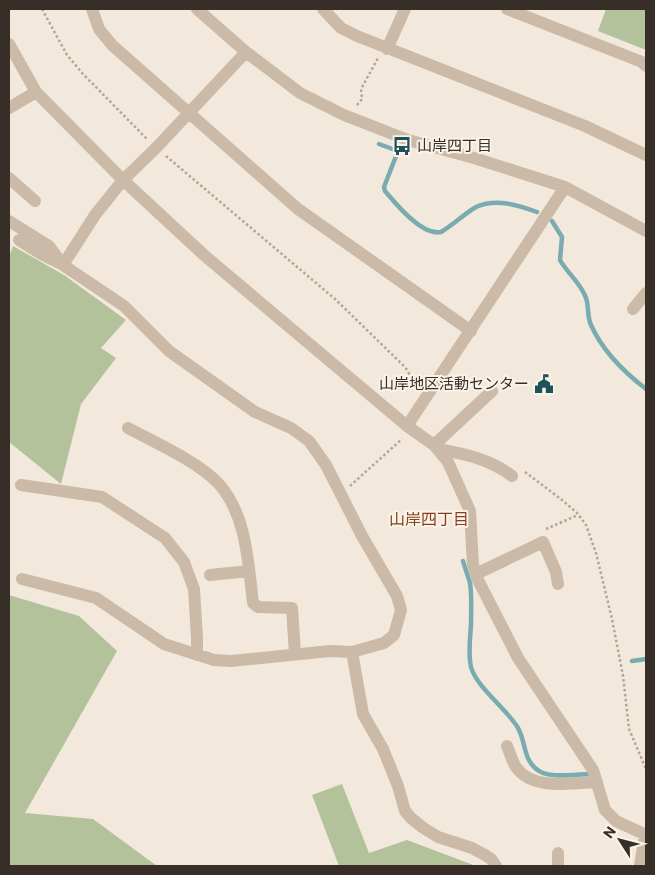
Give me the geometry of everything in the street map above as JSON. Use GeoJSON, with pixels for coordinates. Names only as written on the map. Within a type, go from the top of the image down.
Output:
{"type":"FeatureCollection","features":[{"type":"Feature","properties":{"kind":"street"},"geometry":{"type":"LineString","coordinates":[[92,9],[99,29],[112,45],[298,209],[472,331]]}},
{"type":"Feature","properties":{"kind":"street"},"geometry":{"type":"LineString","coordinates":[[197,9],[246,52],[300,93],[346,116],[408,140],[566,187],[646,231]]}},
{"type":"Feature","properties":{"kind":"street"},"geometry":{"type":"LineString","coordinates":[[323,9],[341,28],[383,53],[585,126],[646,155]]}},
{"type":"Feature","properties":{"kind":"street"},"geometry":{"type":"LineString","coordinates":[[383,53],[405,9]]}},
{"type":"Feature","properties":{"kind":"street"},"geometry":{"type":"LineString","coordinates":[[507,9],[642,62],[646,66]]}},
{"type":"Feature","properties":{"kind":"street"},"geometry":{"type":"LineString","coordinates":[[9,44],[36,92],[123,180],[205,256],[406,431],[436,447],[475,456],[516,472]]}},
{"type":"Feature","properties":{"kind":"street"},"geometry":{"type":"LineString","coordinates":[[63,265],[95,215],[123,180],[156,148],[246,52]]}},
{"type":"Feature","properties":{"kind":"street"},"geometry":{"type":"LineString","coordinates":[[9,108],[36,92]]}},
{"type":"Feature","properties":{"kind":"street"},"geometry":{"type":"LineString","coordinates":[[9,178],[35,202]]}},
{"type":"Feature","properties":{"kind":"street"},"geometry":{"type":"LineString","coordinates":[[406,431],[425,399],[566,187]]}},
{"type":"Feature","properties":{"kind":"street"},"geometry":{"type":"LineString","coordinates":[[9,221],[49,246],[63,265]]}},
{"type":"Feature","properties":{"kind":"street"},"geometry":{"type":"LineString","coordinates":[[19,240],[63,265],[124,306],[170,351],[255,412],[291,428],[309,441],[326,465],[362,536],[397,596],[401,610],[394,635],[384,643],[352,652],[330,651],[231,661],[214,660],[164,644],[96,598],[22,579]]}},
{"type":"Feature","properties":{"kind":"street"},"geometry":{"type":"LineString","coordinates":[[633,309],[646,293]]}},
{"type":"Feature","properties":{"kind":"street"},"geometry":{"type":"LineString","coordinates":[[436,447],[492,391]]}},
{"type":"Feature","properties":{"kind":"street"},"geometry":{"type":"LineString","coordinates":[[128,428],[190,462],[218,484],[229,499],[242,531],[253,603],[258,607],[292,608],[295,654]]}},
{"type":"Feature","properties":{"kind":"street"},"geometry":{"type":"LineString","coordinates":[[436,447],[448,462],[470,512],[476,574],[518,658],[593,770],[605,810],[616,821],[646,835],[640,866]]}},
{"type":"Feature","properties":{"kind":"street"},"geometry":{"type":"LineString","coordinates":[[21,485],[102,497],[165,538],[184,562],[194,589],[198,638],[197,655]]}},
{"type":"Feature","properties":{"kind":"street"},"geometry":{"type":"LineString","coordinates":[[476,574],[543,542],[556,572],[558,584]]}},
{"type":"Feature","properties":{"kind":"street"},"geometry":{"type":"LineString","coordinates":[[210,574],[249,571]]}},
{"type":"Feature","properties":{"kind":"street"},"geometry":{"type":"LineString","coordinates":[[352,652],[363,714],[383,749],[398,786],[405,811],[411,818],[430,832],[445,840],[472,848],[491,859],[496,866]]}},
{"type":"Feature","properties":{"kind":"street"},"geometry":{"type":"LineString","coordinates":[[507,746],[517,768],[532,780],[564,784],[597,782]]}},
{"type":"Feature","properties":{"kind":"street"},"geometry":{"type":"LineString","coordinates":[[558,853],[558,866]]}},
{"type":"Feature","properties":{"kind":"path"},"geometry":{"type":"LineString","coordinates":[[42,9],[67,55],[83,74],[156,148],[335,299],[405,367],[425,399]]}},
{"type":"Feature","properties":{"kind":"path"},"geometry":{"type":"LineString","coordinates":[[346,116],[362,99],[361,88],[383,53]]}},
{"type":"Feature","properties":{"kind":"path"},"geometry":{"type":"LineString","coordinates":[[347,489],[406,431]]}},
{"type":"Feature","properties":{"kind":"path"},"geometry":{"type":"LineString","coordinates":[[516,472],[562,500],[586,525],[596,553],[612,619],[621,666],[629,729],[646,770]]}},
{"type":"Feature","properties":{"kind":"path"},"geometry":{"type":"LineString","coordinates":[[543,542],[544,530],[578,515]]}},
{"type":"Feature","properties":{"kind":"green space"},"geometry":{"type":"Polygon","coordinates":[[[606,9],[646,9],[646,50],[598,31],[606,9]]]}},
{"type":"Feature","properties":{"kind":"green space"},"geometry":{"type":"Polygon","coordinates":[[[13,246],[64,275],[126,320],[101,348],[116,358],[81,404],[61,484],[9,442],[9,257],[13,246]]]}},
{"type":"Feature","properties":{"kind":"green space"},"geometry":{"type":"Polygon","coordinates":[[[9,595],[79,616],[117,651],[25,813],[93,819],[157,866],[9,866],[9,595]]]}},
{"type":"Feature","properties":{"kind":"green space"},"geometry":{"type":"Polygon","coordinates":[[[342,784],[369,853],[407,840],[476,866],[339,866],[312,795],[342,784]]]}},
{"type":"Feature","properties":{"kind":"waterway"},"geometry":{"type":"LineString","coordinates":[[379,144],[398,151],[384,187],[385,191],[410,218],[426,229],[441,232],[476,207],[484,204],[515,205],[537,212]]}},
{"type":"Feature","properties":{"kind":"waterway"},"geometry":{"type":"LineString","coordinates":[[552,221],[562,237],[560,260],[584,293],[590,322],[601,343],[614,360],[646,389]]}},
{"type":"Feature","properties":{"kind":"waterway"},"geometry":{"type":"LineString","coordinates":[[463,561],[471,588],[470,657],[474,675],[485,690],[513,720],[521,733],[527,757],[534,767],[549,775],[588,774]]}},
{"type":"Feature","properties":{"kind":"waterway"},"geometry":{"type":"LineString","coordinates":[[632,661],[646,659]]}},
{"type":"Feature","properties":{"kind":"place","name":"山岸四丁目"},"geometry":{"type":"Point","coordinates":[402,146]}},
{"type":"Feature","properties":{"kind":"place","name":"山岸地区活動センター"},"geometry":{"type":"Point","coordinates":[544,384]}},
{"type":"Feature","properties":{"kind":"district","name":"山岸四丁目"},"geometry":{"type":"Point","coordinates":[429,519]}}]}
